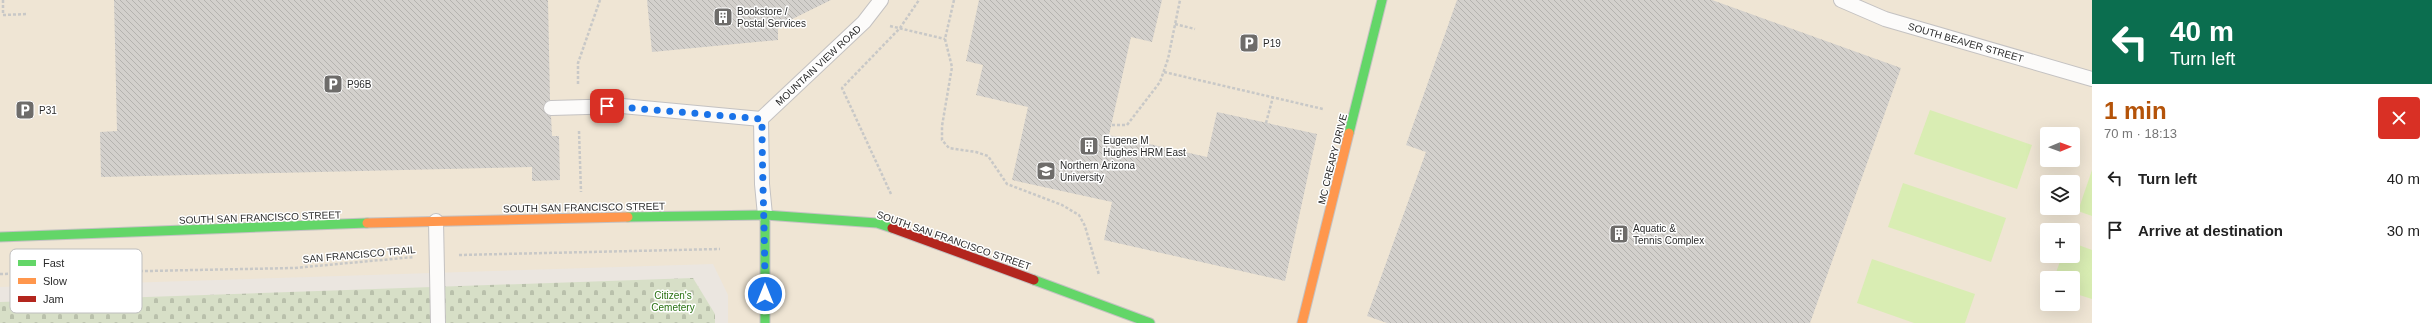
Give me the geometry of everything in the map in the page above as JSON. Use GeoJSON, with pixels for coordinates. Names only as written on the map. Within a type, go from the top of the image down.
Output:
{"type":"FeatureCollection","features":[{"type":"Feature","properties":{"kind":"street","name":"MC CREARY DRIVE"},"geometry":{"type":"LineString","coordinates":[[1302,323],[1382,0]]}},
{"type":"Feature","properties":{"kind":"street","name":"SOUTH SAN FRANCISCO STREET"},"geometry":{"type":"LineString","coordinates":[[0,237],[436,221],[765,215],[877,223],[1150,323]]}},
{"type":"Feature","properties":{"kind":"street"},"geometry":{"type":"LineString","coordinates":[[765,215],[765,323]]}},
{"type":"Feature","properties":{"kind":"lane","name":"MOUNTAIN VIEW ROAD"},"geometry":{"type":"LineString","coordinates":[[762,119],[864,22],[881,0]]}},
{"type":"Feature","properties":{"kind":"lane","name":"SOUTH BEAVER STREET"},"geometry":{"type":"LineString","coordinates":[[1841,0],[1885,19],[2092,79]]}},
{"type":"Feature","properties":{"kind":"lane"},"geometry":{"type":"LineString","coordinates":[[551,108],[622,106],[762,119],[762,184],[765,215]]}},
{"type":"Feature","properties":{"kind":"lane"},"geometry":{"type":"LineString","coordinates":[[436,221],[438,323]]}},
{"type":"Feature","properties":{"kind":"path"},"geometry":{"type":"LineString","coordinates":[[3,0],[3,15],[28,14]]}},
{"type":"Feature","properties":{"kind":"path"},"geometry":{"type":"LineString","coordinates":[[891,194],[842,88],[900,28],[919,0]]}},
{"type":"Feature","properties":{"kind":"path"},"geometry":{"type":"LineString","coordinates":[[954,0],[945,39],[952,67],[942,126],[942,140],[949,148],[976,152],[988,156],[1007,184],[1062,205],[1079,215],[1085,226],[1099,276]]}},
{"type":"Feature","properties":{"kind":"path"},"geometry":{"type":"LineString","coordinates":[[1112,125],[1126,125],[1160,82],[1164,72],[1180,0]]}},
{"type":"Feature","properties":{"kind":"path"},"geometry":{"type":"LineString","coordinates":[[864,22],[900,28],[945,39]]}},
{"type":"Feature","properties":{"kind":"path"},"geometry":{"type":"LineString","coordinates":[[1175,24],[1195,29]]}},
{"type":"Feature","properties":{"kind":"path"},"geometry":{"type":"LineString","coordinates":[[1164,72],[1323,108]]}},
{"type":"Feature","properties":{"kind":"path"},"geometry":{"type":"LineString","coordinates":[[1266,123],[1273,97]]}},
{"type":"Feature","properties":{"kind":"path","name":"SAN FRANCISCO TRAIL"},"geometry":{"type":"LineString","coordinates":[[142,271],[294,268],[437,255],[720,250]]}},
{"type":"Feature","properties":{"kind":"path","name":"SAN FRANCISCO TRAIL"},"geometry":{"type":"LineString","coordinates":[[0,274],[10,274]]}},
{"type":"Feature","properties":{"kind":"shaded area","name":"Northern Arizona University"},"geometry":{"type":"Polygon","coordinates":[[[0,0],[2092,0],[2092,323],[728,323],[728,295],[713,264],[142,282],[142,249],[10,249],[10,287],[0,287],[0,0]]]}},
{"type":"Feature","properties":{"kind":"green space"},"geometry":{"type":"Polygon","coordinates":[[[1930,110],[2032,145],[2017,189],[1914,154],[1930,110]]]}},
{"type":"Feature","properties":{"kind":"green space"},"geometry":{"type":"Polygon","coordinates":[[[2092,170],[2092,216],[2080,212],[2080,205],[2092,170]]]}},
{"type":"Feature","properties":{"kind":"green space"},"geometry":{"type":"Polygon","coordinates":[[[1903,183],[2006,218],[1991,262],[1888,227],[1903,183]]]}},
{"type":"Feature","properties":{"kind":"green space"},"geometry":{"type":"Polygon","coordinates":[[[2080,246],[2092,250],[2092,299],[2080,295],[2080,271],[2057,271],[2059,263],[2080,263],[2080,246]]]}},
{"type":"Feature","properties":{"kind":"green space"},"geometry":{"type":"Polygon","coordinates":[[[1872,259],[1975,294],[1965,323],[1914,323],[1857,303],[1872,259]]]}},
{"type":"Feature","properties":{"kind":"green space","name":"Citizen's Cemetery"},"geometry":{"type":"Polygon","coordinates":[[[693,278],[715,314],[715,323],[0,323],[0,302],[10,302],[10,313],[142,313],[142,297],[693,278]]]}},
{"type":"Feature","properties":{"kind":"building","name":"P96B"},"geometry":{"type":"Polygon","coordinates":[[[114,0],[548,0],[550,100],[544,104],[543,109],[547,115],[551,116],[552,136],[559,136],[560,180],[532,181],[532,167],[101,177],[100,132],[117,131],[114,0]]]}},
{"type":"Feature","properties":{"kind":"building","name":"Bookstore / Postal Services"},"geometry":{"type":"Polygon","coordinates":[[[647,0],[831,0],[778,26],[778,40],[652,52],[647,0]]]}},
{"type":"Feature","properties":{"kind":"building","name":"Eugene M Hughes HRM East"},"geometry":{"type":"Polygon","coordinates":[[[979,0],[1162,0],[1152,42],[1131,37],[1109,135],[1207,157],[1217,112],[1317,134],[1285,281],[1104,240],[1112,202],[1012,180],[1028,107],[976,95],[983,65],[966,61],[979,0]]]}},
{"type":"Feature","properties":{"kind":"building","name":"Aquatic & Tennis Complex"},"geometry":{"type":"Polygon","coordinates":[[[1457,0],[1712,0],[1901,68],[1810,323],[1387,323],[1367,316],[1426,152],[1406,145],[1457,0]]]}},
{"type":"Feature","properties":{"kind":"traffic: fast"},"geometry":{"type":"LineString","coordinates":[[1349,133],[1382,0]]}},
{"type":"Feature","properties":{"kind":"traffic: fast"},"geometry":{"type":"LineString","coordinates":[[628,217],[765,215],[877,223],[892,228]]}},
{"type":"Feature","properties":{"kind":"traffic: fast"},"geometry":{"type":"LineString","coordinates":[[765,215],[765,323]]}},
{"type":"Feature","properties":{"kind":"traffic: fast"},"geometry":{"type":"LineString","coordinates":[[0,237],[367,223]]}},
{"type":"Feature","properties":{"kind":"traffic: fast"},"geometry":{"type":"LineString","coordinates":[[1034,280],[1150,323]]}},
{"type":"Feature","properties":{"kind":"traffic: slow"},"geometry":{"type":"LineString","coordinates":[[1302,323],[1349,133]]}},
{"type":"Feature","properties":{"kind":"traffic: slow"},"geometry":{"type":"LineString","coordinates":[[367,223],[628,217]]}},
{"type":"Feature","properties":{"kind":"traffic: jam"},"geometry":{"type":"LineString","coordinates":[[892,228],[1034,280]]}},
{"type":"Feature","properties":{"kind":"place","name":"Bookstore / Postal Services"},"geometry":{"type":"Point","coordinates":[723,17]}},
{"type":"Feature","properties":{"kind":"place","name":"P19"},"geometry":{"type":"Point","coordinates":[1249,43]}},
{"type":"Feature","properties":{"kind":"place","name":"P96B"},"geometry":{"type":"Point","coordinates":[333,84]}},
{"type":"Feature","properties":{"kind":"place","name":"P31"},"geometry":{"type":"Point","coordinates":[25,110]}},
{"type":"Feature","properties":{"kind":"place","name":"Eugene M Hughes HRM East"},"geometry":{"type":"Point","coordinates":[1089,146]}},
{"type":"Feature","properties":{"kind":"place","name":"Northern Arizona University"},"geometry":{"type":"Point","coordinates":[1046,171]}},
{"type":"Feature","properties":{"kind":"place","name":"Aquatic & Tennis Complex"},"geometry":{"type":"Point","coordinates":[1619,234]}},
{"type":"Feature","properties":{"kind":"route"},"geometry":{"type":"LineString","coordinates":[[607,106],[622,106],[762,119],[762,184],[765,215],[765,294]]}}]}
